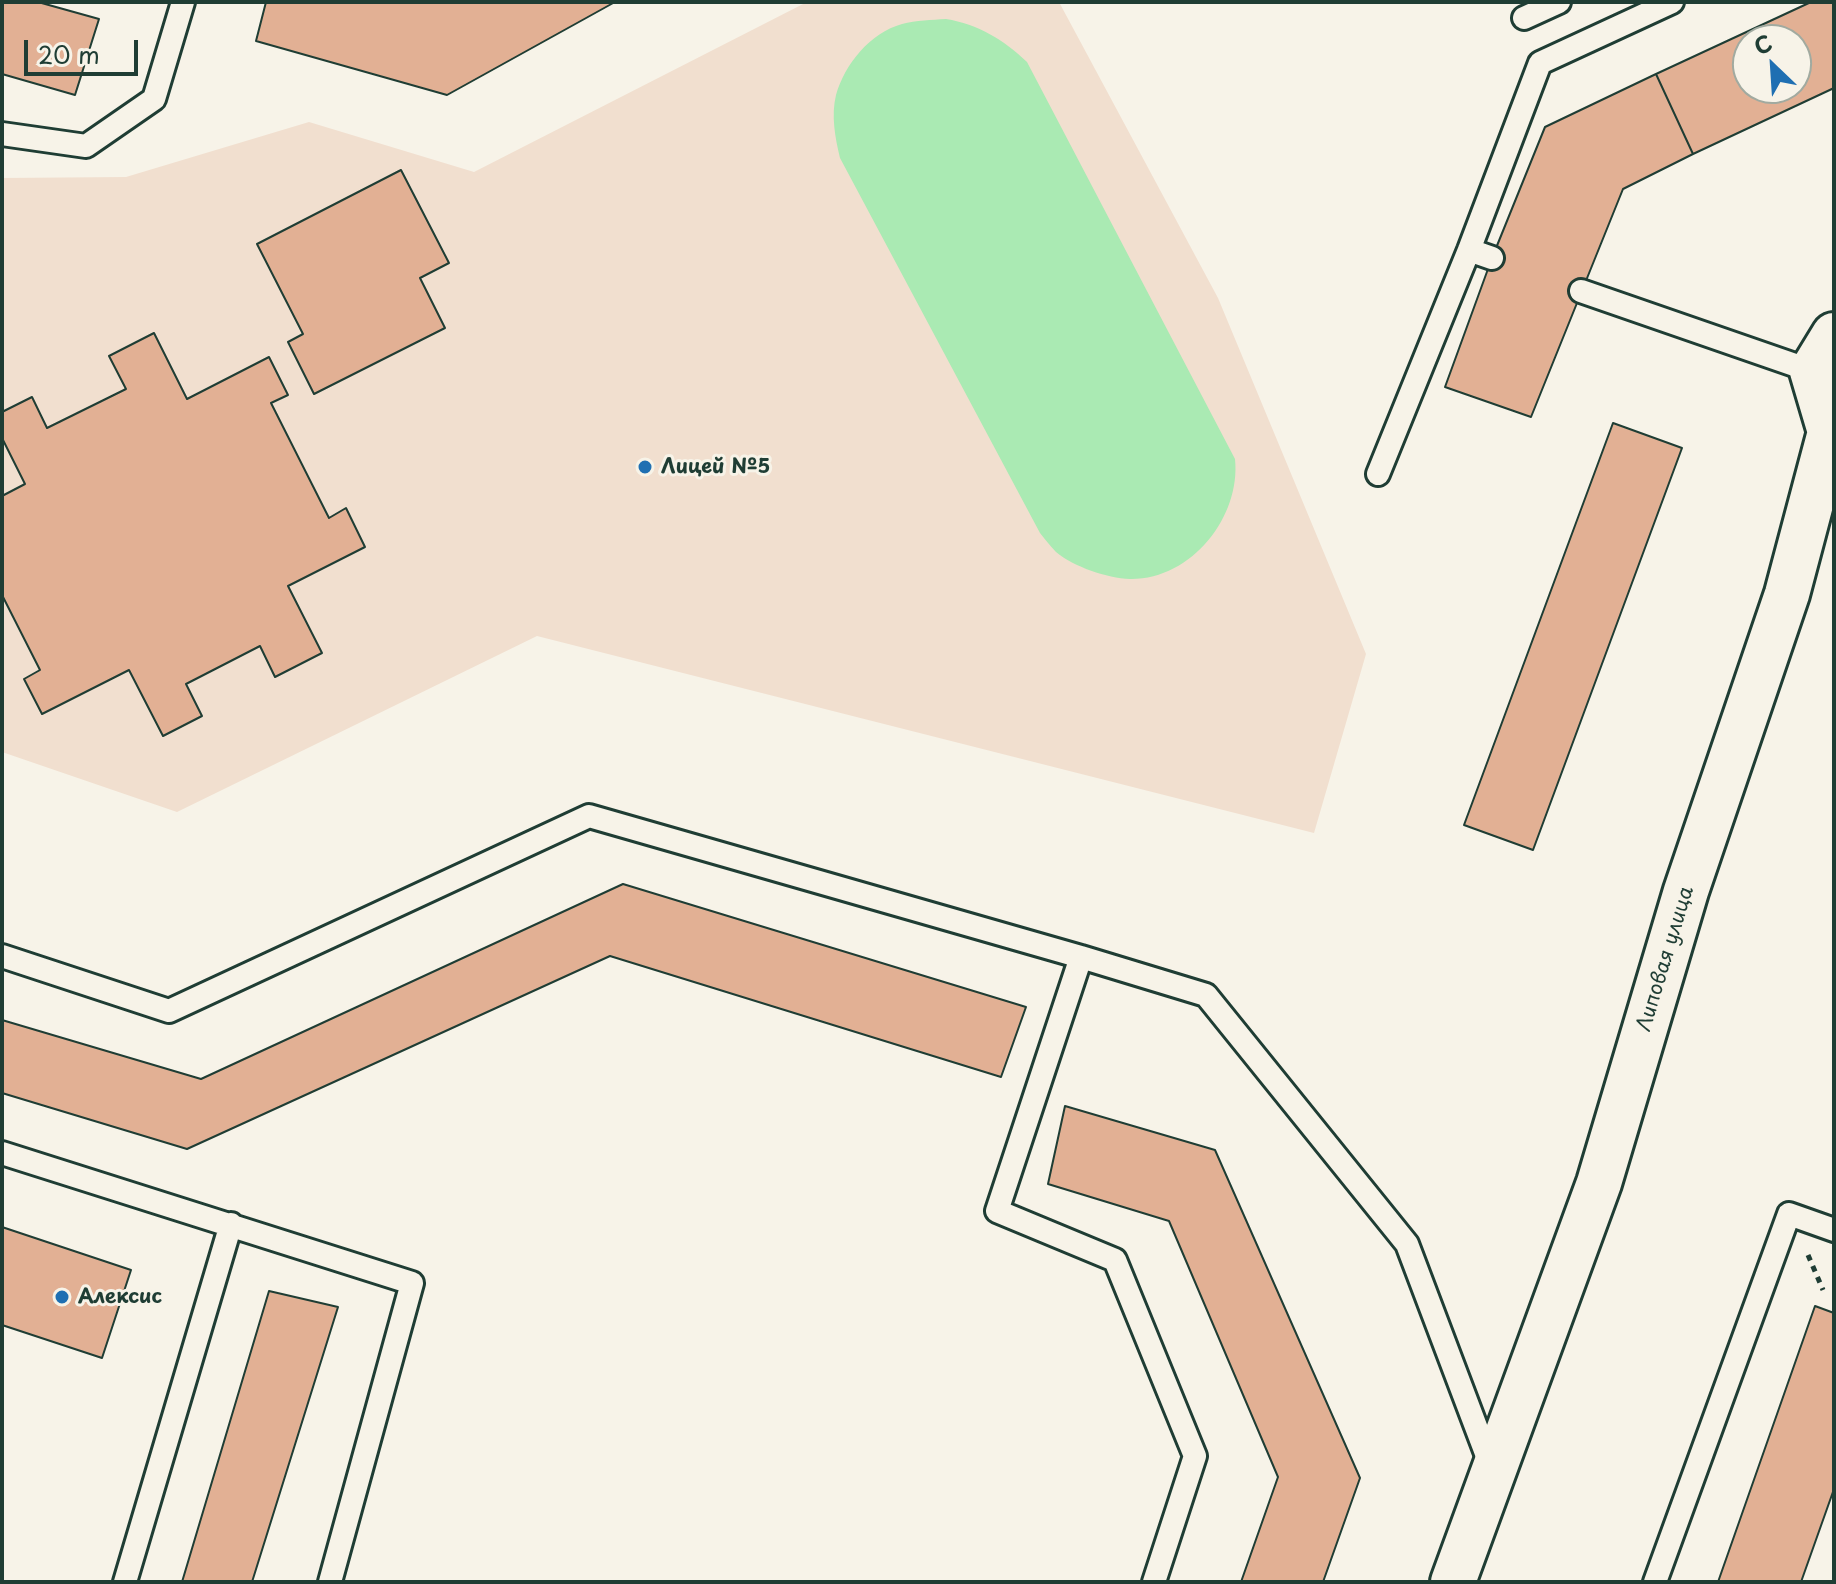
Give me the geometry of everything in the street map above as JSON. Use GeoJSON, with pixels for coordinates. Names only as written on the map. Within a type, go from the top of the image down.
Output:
{"type":"FeatureCollection","features":[{"type":"Feature","properties":{"kind":"street"},"geometry":{"type":"LineString","coordinates":[[1812,371],[1834,335]]}},
{"type":"Feature","properties":{"kind":"street","name":"Липовая улица"},"geometry":{"type":"LineString","coordinates":[[1453,1582],[1599,1183],[1686,891],[1787,594],[1830,432],[1812,371]]}},
{"type":"Feature","properties":{"kind":"lane"},"geometry":{"type":"LineString","coordinates":[[2,134],[86,146],[154,99],[183,2]]}},
{"type":"Feature","properties":{"kind":"lane"},"geometry":{"type":"LineString","coordinates":[[1524,18],[1559,2]]}},
{"type":"Feature","properties":{"kind":"lane"},"geometry":{"type":"LineString","coordinates":[[1378,474],[1469,250],[1540,63],[1672,2]]}},
{"type":"Feature","properties":{"kind":"lane"},"geometry":{"type":"LineString","coordinates":[[1469,250],[1492,258]]}},
{"type":"Feature","properties":{"kind":"lane"},"geometry":{"type":"LineString","coordinates":[[1581,291],[1812,371]]}},
{"type":"Feature","properties":{"kind":"lane"},"geometry":{"type":"LineString","coordinates":[[2,956],[169,1011],[589,816],[1206,995],[1407,1244],[1493,1471]]}},
{"type":"Feature","properties":{"kind":"lane"},"geometry":{"type":"LineString","coordinates":[[1081,957],[997,1211],[1115,1260],[1195,1456],[1154,1582]]}},
{"type":"Feature","properties":{"kind":"lane"},"geometry":{"type":"LineString","coordinates":[[2,1153],[412,1283],[330,1582]]}},
{"type":"Feature","properties":{"kind":"lane"},"geometry":{"type":"LineString","coordinates":[[1655,1582],[1789,1214],[1834,1230]]}},
{"type":"Feature","properties":{"kind":"lane"},"geometry":{"type":"LineString","coordinates":[[125,1582],[231,1224]]}},
{"type":"Feature","properties":{"kind":"shaded area","name":"Лицей №5"},"geometry":{"type":"Polygon","coordinates":[[[807,2],[1059,2],[1218,298],[1366,654],[1314,833],[537,636],[177,812],[2,752],[2,178],[126,177],[309,122],[474,172],[807,2]]]}},
{"type":"Feature","properties":{"kind":"green space"},"geometry":{"type":"Polygon","coordinates":[[[946,19],[990,34],[1027,62],[1235,459],[1235,481],[1220,523],[1192,557],[1173,569],[1152,577],[1130,579],[1091,571],[1056,552],[1040,533],[840,158],[834,110],[840,83],[852,61],[869,42],[890,28],[946,19]]]}},
{"type":"Feature","properties":{"kind":"building"},"geometry":{"type":"Polygon","coordinates":[[[2,2],[38,2],[99,19],[75,95],[2,74],[2,2]]]}},
{"type":"Feature","properties":{"kind":"building"},"geometry":{"type":"Polygon","coordinates":[[[266,2],[615,2],[447,95],[256,41],[266,2]]]}},
{"type":"Feature","properties":{"kind":"building"},"geometry":{"type":"Polygon","coordinates":[[[1811,2],[1834,2],[1834,88],[1812,98],[1812,24],[1764,24],[1811,2]]]}},
{"type":"Feature","properties":{"kind":"building"},"geometry":{"type":"Polygon","coordinates":[[[1732,39],[1732,104],[1800,104],[1693,154],[1656,74],[1732,39]]]}},
{"type":"Feature","properties":{"kind":"building"},"geometry":{"type":"Polygon","coordinates":[[[1656,74],[1693,154],[1623,189],[1531,417],[1445,387],[1492,258],[1545,127],[1656,74]]]}},
{"type":"Feature","properties":{"kind":"building"},"geometry":{"type":"Polygon","coordinates":[[[401,170],[449,263],[420,278],[445,328],[314,394],[288,342],[303,334],[257,244],[401,170]]]}},
{"type":"Feature","properties":{"kind":"building"},"geometry":{"type":"Polygon","coordinates":[[[154,333],[187,399],[269,357],[288,395],[271,403],[329,518],[346,508],[365,547],[288,586],[322,653],[275,677],[260,646],[186,684],[202,716],[163,736],[129,670],[42,714],[24,679],[40,670],[2,595],[2,496],[25,484],[2,438],[2,412],[32,397],[47,428],[126,389],[109,356],[154,333]]]}},
{"type":"Feature","properties":{"kind":"building"},"geometry":{"type":"Polygon","coordinates":[[[1613,423],[1682,448],[1533,850],[1464,825],[1613,423]]]}},
{"type":"Feature","properties":{"kind":"building"},"geometry":{"type":"Polygon","coordinates":[[[623,884],[1026,1007],[1001,1077],[610,956],[187,1149],[2,1093],[2,1020],[201,1079],[623,884]]]}},
{"type":"Feature","properties":{"kind":"building"},"geometry":{"type":"Polygon","coordinates":[[[1065,1106],[1215,1150],[1360,1478],[1323,1582],[1241,1582],[1278,1477],[1169,1221],[1048,1184],[1065,1106]]]}},
{"type":"Feature","properties":{"kind":"building","name":"Алексис"},"geometry":{"type":"Polygon","coordinates":[[[2,1227],[131,1270],[102,1358],[2,1325],[2,1227]]]}},
{"type":"Feature","properties":{"kind":"building"},"geometry":{"type":"Polygon","coordinates":[[[269,1291],[338,1307],[252,1582],[182,1582],[269,1291]]]}},
{"type":"Feature","properties":{"kind":"building"},"geometry":{"type":"Polygon","coordinates":[[[1815,1306],[1834,1313],[1834,1489],[1801,1582],[1718,1582],[1815,1306]]]}},
{"type":"Feature","properties":{"kind":"place","name":"Лицей №5"},"geometry":{"type":"Point","coordinates":[645,467]}},
{"type":"Feature","properties":{"kind":"place","name":"Алексис"},"geometry":{"type":"Point","coordinates":[62,1297]}}]}
